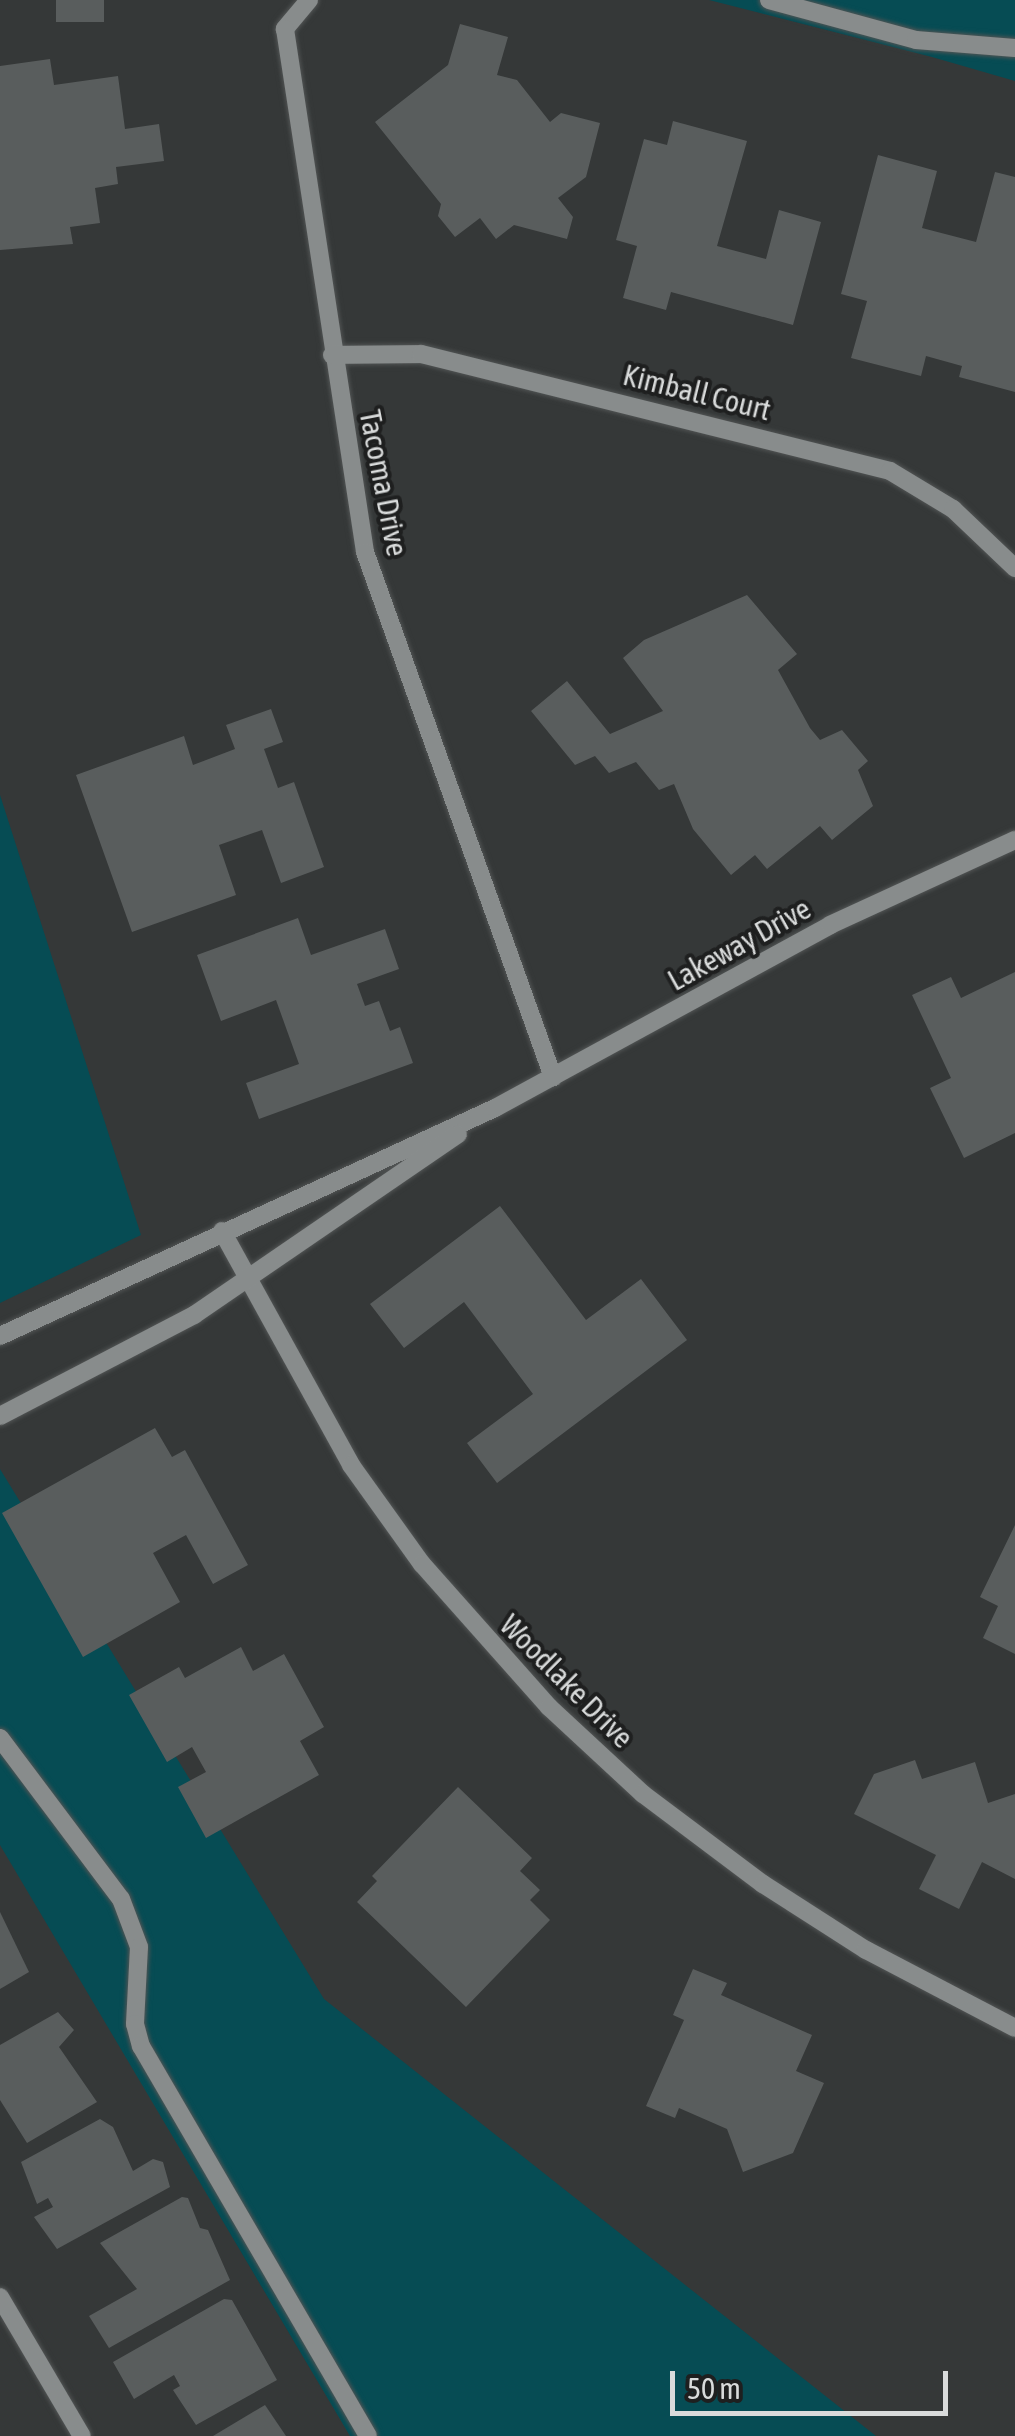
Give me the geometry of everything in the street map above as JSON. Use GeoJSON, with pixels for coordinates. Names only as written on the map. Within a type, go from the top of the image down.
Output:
{"type":"FeatureCollection","features":[{"type":"Feature","properties":{"kind":"street","name":"Tacoma Drive"},"geometry":{"type":"LineString","coordinates":[[309,0],[285,29],[365,552],[552,1077]]}},
{"type":"Feature","properties":{"kind":"street"},"geometry":{"type":"LineString","coordinates":[[769,0],[916,40],[1015,48]]}},
{"type":"Feature","properties":{"kind":"street","name":"Kimball Court"},"geometry":{"type":"LineString","coordinates":[[332,355],[420,354],[890,471],[952,509],[1015,568]]}},
{"type":"Feature","properties":{"kind":"street","name":"Lakeway Drive"},"geometry":{"type":"LineString","coordinates":[[0,1336],[495,1108],[830,925],[1015,840]]}},
{"type":"Feature","properties":{"kind":"street","name":"Lakeway Drive"},"geometry":{"type":"LineString","coordinates":[[0,1416],[246,1282],[495,1108]]}},
{"type":"Feature","properties":{"kind":"street","name":"Woodlake Drive"},"geometry":{"type":"LineString","coordinates":[[222,1231],[246,1282],[351,1466],[422,1564],[548,1707],[644,1794],[763,1884],[866,1950],[1015,2028]]}},
{"type":"Feature","properties":{"kind":"street"},"geometry":{"type":"LineString","coordinates":[[0,1738],[122,1899],[139,1947],[134,2024],[141,2046],[368,2436]]}},
{"type":"Feature","properties":{"kind":"street"},"geometry":{"type":"LineString","coordinates":[[0,2297],[82,2436]]}},
{"type":"Feature","properties":{"kind":"shaded area"},"geometry":{"type":"Polygon","coordinates":[[[709,0],[1015,0],[1015,81],[932,57],[709,0]]]}},
{"type":"Feature","properties":{"kind":"shaded area"},"geometry":{"type":"Polygon","coordinates":[[[0,795],[141,1235],[0,1303],[0,795]]]}},
{"type":"Feature","properties":{"kind":"shaded area"},"geometry":{"type":"Polygon","coordinates":[[[0,1469],[324,1999],[876,2436],[350,2436],[0,1845],[0,1469]]]}},
{"type":"Feature","properties":{"kind":"building"},"geometry":{"type":"Polygon","coordinates":[[[56,0],[104,0],[104,22],[56,22],[56,0]]]}},
{"type":"Feature","properties":{"kind":"building"},"geometry":{"type":"Polygon","coordinates":[[[460,24],[508,37],[497,75],[517,80],[550,122],[561,113],[600,123],[586,177],[558,198],[573,217],[567,239],[514,225],[496,239],[480,218],[455,237],[438,216],[441,204],[375,122],[448,65],[460,24]]]}},
{"type":"Feature","properties":{"kind":"building"},"geometry":{"type":"Polygon","coordinates":[[[50,59],[54,85],[118,76],[125,129],[159,124],[164,161],[116,167],[118,184],[95,188],[100,223],[70,227],[73,244],[0,250],[0,66],[50,59]]]}},
{"type":"Feature","properties":{"kind":"building"},"geometry":{"type":"Polygon","coordinates":[[[673,121],[747,141],[717,246],[766,259],[779,210],[821,222],[793,325],[671,292],[666,310],[623,298],[637,246],[616,240],[644,139],[667,145],[673,121]]]}},
{"type":"Feature","properties":{"kind":"building"},"geometry":{"type":"Polygon","coordinates":[[[878,155],[937,171],[922,228],[976,242],[995,172],[1015,177],[1015,392],[959,377],[962,366],[926,356],[921,376],[851,358],[867,301],[841,294],[878,155]]]}},
{"type":"Feature","properties":{"kind":"building"},"geometry":{"type":"Polygon","coordinates":[[[747,595],[797,654],[778,670],[810,728],[820,740],[842,730],[868,761],[858,770],[873,806],[832,840],[820,826],[767,869],[755,855],[731,875],[693,829],[674,784],[659,790],[636,762],[609,773],[595,756],[575,765],[531,711],[567,681],[610,734],[663,711],[623,658],[644,640],[747,595]]]}},
{"type":"Feature","properties":{"kind":"building"},"geometry":{"type":"Polygon","coordinates":[[[271,709],[283,742],[264,749],[278,788],[294,782],[324,867],[281,883],[262,830],[219,845],[236,895],[132,932],[76,775],[184,736],[193,765],[235,749],[226,725],[271,709]]]}},
{"type":"Feature","properties":{"kind":"building"},"geometry":{"type":"Polygon","coordinates":[[[298,918],[311,955],[385,929],[399,969],[357,984],[365,1006],[379,1001],[390,1031],[400,1027],[413,1063],[259,1119],[246,1083],[299,1064],[276,1000],[221,1021],[197,955],[298,918]]]}},
{"type":"Feature","properties":{"kind":"building"},"geometry":{"type":"Polygon","coordinates":[[[1015,972],[1015,1133],[964,1158],[930,1088],[951,1078],[912,995],[951,977],[961,998],[1015,972]]]}},
{"type":"Feature","properties":{"kind":"building"},"geometry":{"type":"Polygon","coordinates":[[[500,1206],[586,1320],[641,1279],[687,1340],[497,1483],[467,1443],[533,1394],[464,1302],[404,1348],[370,1304],[500,1206]]]}},
{"type":"Feature","properties":{"kind":"building"},"geometry":{"type":"Polygon","coordinates":[[[155,1428],[172,1457],[185,1450],[248,1565],[213,1584],[186,1535],[153,1553],[180,1602],[83,1657],[2,1513],[155,1428]]]}},
{"type":"Feature","properties":{"kind":"building"},"geometry":{"type":"Polygon","coordinates":[[[1015,1525],[1015,1654],[983,1638],[998,1606],[980,1597],[1015,1525]]]}},
{"type":"Feature","properties":{"kind":"building"},"geometry":{"type":"Polygon","coordinates":[[[241,1647],[253,1671],[284,1654],[324,1727],[300,1741],[319,1775],[206,1838],[178,1787],[206,1772],[192,1747],[167,1762],[129,1695],[179,1667],[185,1678],[241,1647]]]}},
{"type":"Feature","properties":{"kind":"building"},"geometry":{"type":"Polygon","coordinates":[[[915,1760],[922,1779],[975,1762],[988,1803],[1015,1794],[1015,1879],[982,1862],[959,1909],[919,1889],[936,1855],[854,1814],[874,1774],[915,1760]]]}},
{"type":"Feature","properties":{"kind":"building"},"geometry":{"type":"Polygon","coordinates":[[[458,1787],[532,1858],[520,1871],[540,1890],[530,1900],[550,1920],[466,2007],[357,1902],[377,1881],[372,1876],[458,1787]]]}},
{"type":"Feature","properties":{"kind":"building"},"geometry":{"type":"Polygon","coordinates":[[[0,1912],[29,1972],[0,1989],[0,1912]]]}},
{"type":"Feature","properties":{"kind":"building"},"geometry":{"type":"Polygon","coordinates":[[[693,1969],[727,1983],[721,1995],[812,2035],[796,2071],[824,2083],[793,2153],[743,2172],[727,2129],[679,2108],[675,2118],[646,2106],[684,2020],[673,2015],[693,1969]]]}},
{"type":"Feature","properties":{"kind":"building"},"geometry":{"type":"Polygon","coordinates":[[[58,2012],[74,2030],[59,2047],[97,2102],[27,2143],[0,2100],[0,2045],[58,2012]]]}},
{"type":"Feature","properties":{"kind":"building"},"geometry":{"type":"Polygon","coordinates":[[[100,2119],[113,2127],[133,2171],[153,2159],[163,2162],[170,2187],[57,2249],[34,2217],[53,2207],[48,2198],[37,2204],[21,2162],[100,2119]]]}},
{"type":"Feature","properties":{"kind":"building"},"geometry":{"type":"Polygon","coordinates":[[[182,2197],[188,2198],[200,2228],[208,2230],[230,2280],[109,2348],[89,2316],[137,2289],[100,2243],[182,2197]]]}},
{"type":"Feature","properties":{"kind":"building"},"geometry":{"type":"Polygon","coordinates":[[[224,2299],[232,2300],[277,2380],[196,2425],[173,2390],[180,2386],[174,2375],[134,2399],[113,2362],[224,2299]]]}},
{"type":"Feature","properties":{"kind":"building"},"geometry":{"type":"Polygon","coordinates":[[[265,2405],[286,2436],[213,2436],[265,2405]]]}}]}
